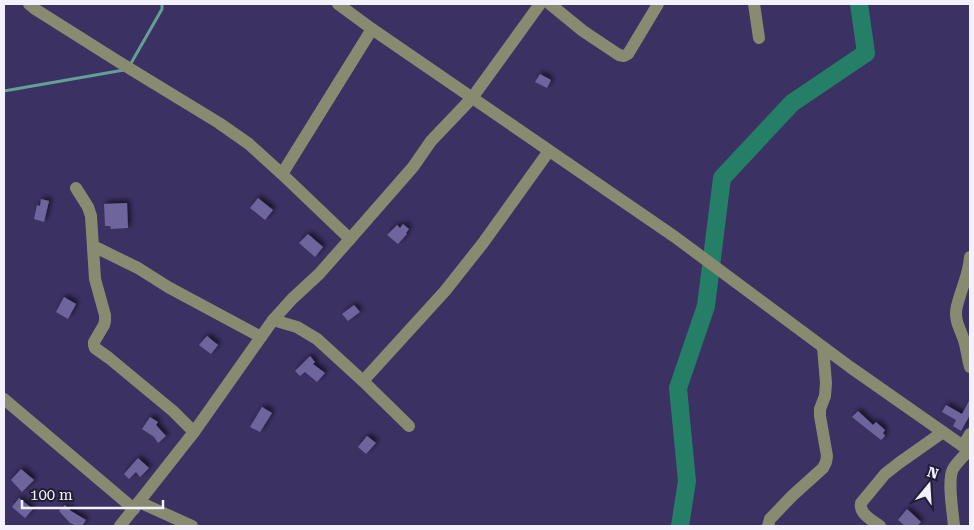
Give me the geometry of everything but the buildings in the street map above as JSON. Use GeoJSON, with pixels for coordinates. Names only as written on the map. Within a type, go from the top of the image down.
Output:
{"type":"FeatureCollection","features":[{"type":"Feature","properties":{"kind":"street"},"geometry":{"type":"LineString","coordinates":[[29,4],[219,123],[249,144],[350,239]]}},
{"type":"Feature","properties":{"kind":"street"},"geometry":{"type":"LineString","coordinates":[[338,4],[675,237],[823,347],[967,449]]}},
{"type":"Feature","properties":{"kind":"street"},"geometry":{"type":"LineString","coordinates":[[120,526],[194,432],[273,320],[319,274],[413,167],[431,141],[472,98],[542,4],[619,55],[624,56],[628,54],[658,4]]}},
{"type":"Feature","properties":{"kind":"street"},"geometry":{"type":"LineString","coordinates":[[754,4],[759,38]]}},
{"type":"Feature","properties":{"kind":"street"},"geometry":{"type":"LineString","coordinates":[[282,174],[372,29]]}},
{"type":"Feature","properties":{"kind":"street"},"geometry":{"type":"LineString","coordinates":[[363,381],[445,291],[483,243],[550,151]]}},
{"type":"Feature","properties":{"kind":"street"},"geometry":{"type":"LineString","coordinates":[[76,188],[88,207],[91,216],[94,279],[105,315],[104,325],[94,345],[173,411],[194,432]]}},
{"type":"Feature","properties":{"kind":"street"},"geometry":{"type":"LineString","coordinates":[[92,246],[138,268],[168,287],[261,337]]}},
{"type":"Feature","properties":{"kind":"street"},"geometry":{"type":"LineString","coordinates":[[970,257],[970,271],[956,307],[957,322],[965,342],[970,367]]}},
{"type":"Feature","properties":{"kind":"street"},"geometry":{"type":"LineString","coordinates":[[273,320],[296,327],[312,336],[363,381],[409,426]]}},
{"type":"Feature","properties":{"kind":"street"},"geometry":{"type":"LineString","coordinates":[[768,526],[770,519],[823,468],[826,462],[827,456],[820,416],[826,383],[823,347]]}},
{"type":"Feature","properties":{"kind":"street"},"geometry":{"type":"LineString","coordinates":[[4,399],[136,506],[192,526]]}},
{"type":"Feature","properties":{"kind":"street"},"geometry":{"type":"LineString","coordinates":[[880,526],[862,512],[860,508],[861,503],[885,474],[943,432]]}},
{"type":"Feature","properties":{"kind":"street"},"geometry":{"type":"LineString","coordinates":[[954,526],[952,475],[953,470],[967,449],[970,434]]}},
{"type":"Feature","properties":{"kind":"waterway"},"geometry":{"type":"LineString","coordinates":[[130,65],[162,9],[162,4]]}},
{"type":"Feature","properties":{"kind":"waterway"},"geometry":{"type":"LineString","coordinates":[[680,526],[687,481],[678,388],[706,306],[722,178],[792,103],[866,53],[859,4]]}},
{"type":"Feature","properties":{"kind":"waterway"},"geometry":{"type":"LineString","coordinates":[[4,91],[124,70]]}}]}
